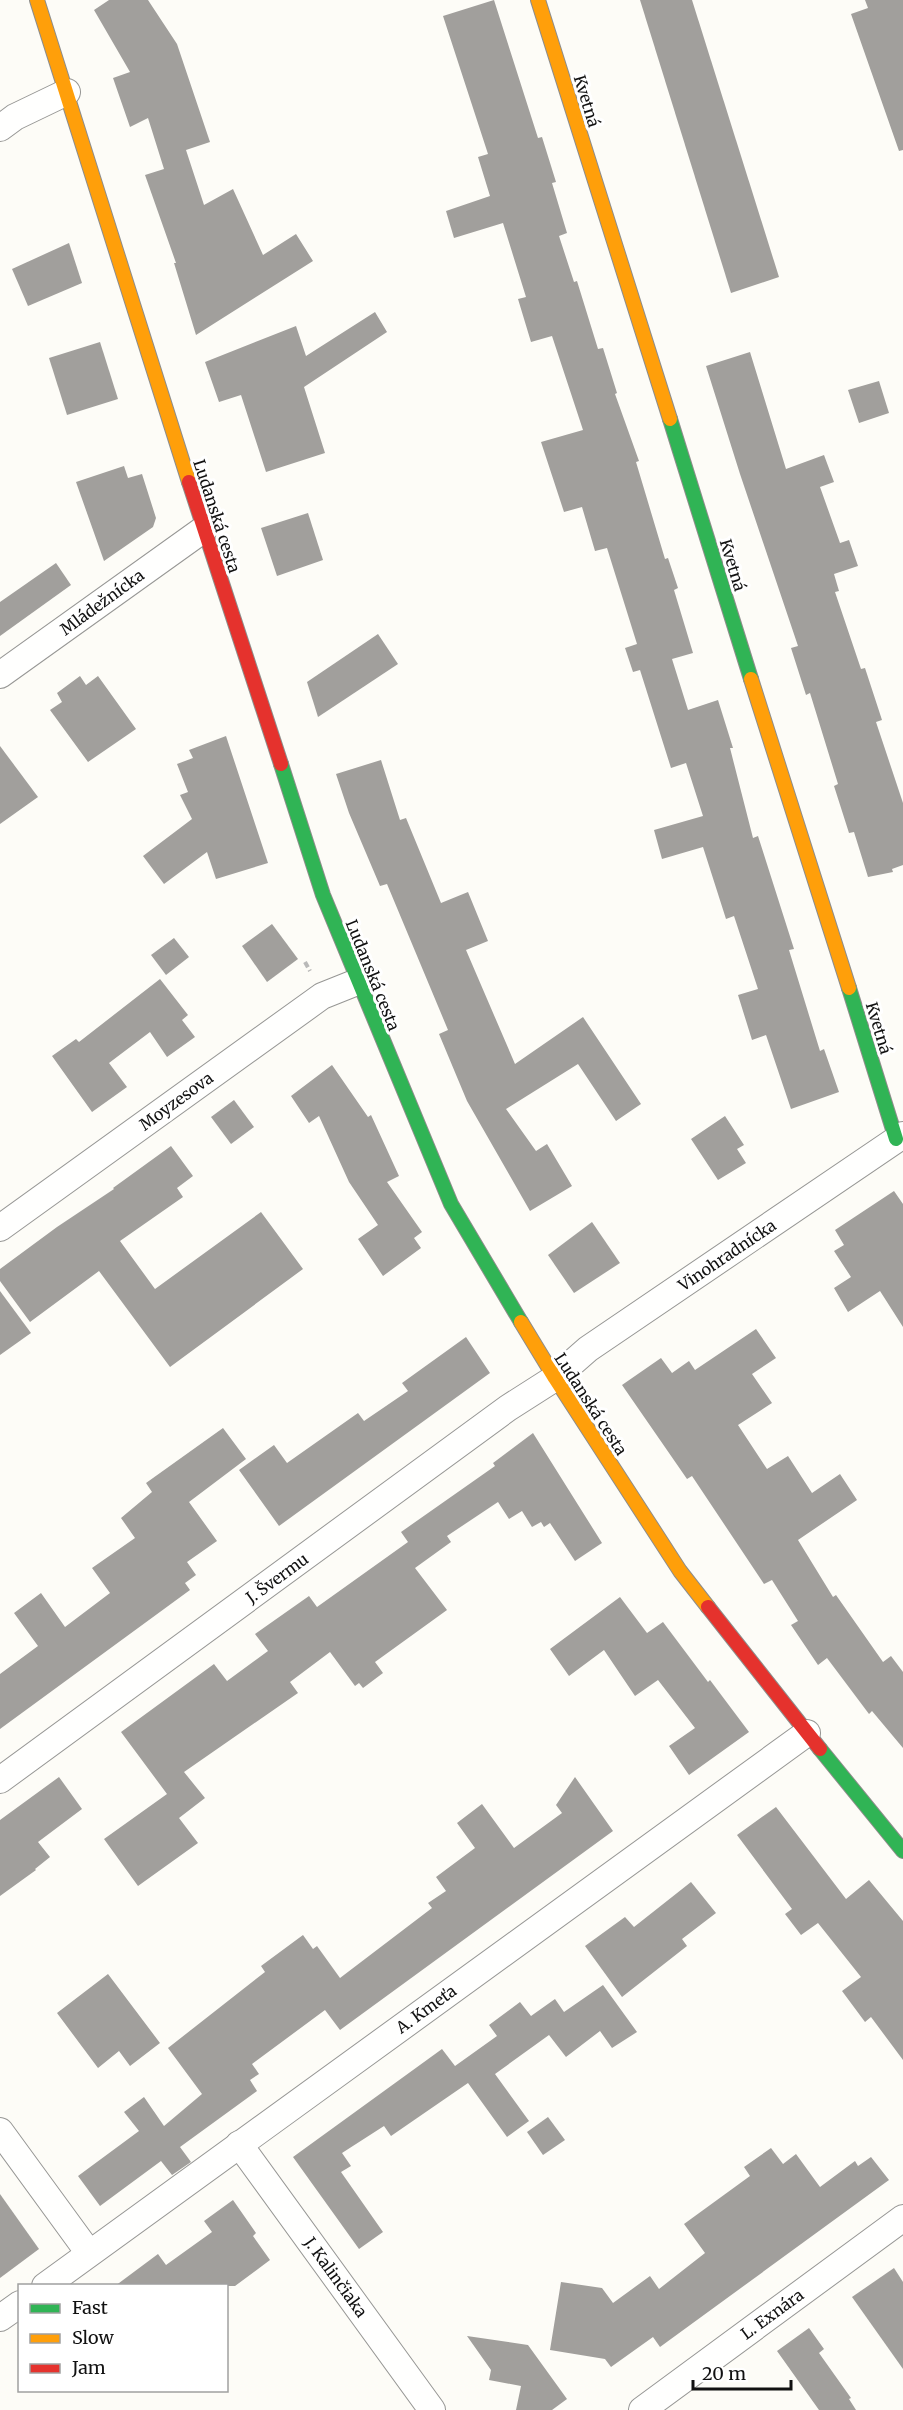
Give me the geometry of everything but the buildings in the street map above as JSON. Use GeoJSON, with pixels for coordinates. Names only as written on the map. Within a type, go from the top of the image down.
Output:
{"type":"FeatureCollection","features":[{"type":"Feature","properties":{"kind":"street","name":"Ludanská cesta"},"geometry":{"type":"LineString","coordinates":[[37,0],[323,896],[450,1204],[555,1378],[680,1571],[903,1851]]}},
{"type":"Feature","properties":{"kind":"street","name":"Kvetná"},"geometry":{"type":"LineString","coordinates":[[538,0],[900,1137]]}},
{"type":"Feature","properties":{"kind":"street"},"geometry":{"type":"LineString","coordinates":[[0,128],[15,117],[67,92]]}},
{"type":"Feature","properties":{"kind":"street","name":"Mládežnícka"},"geometry":{"type":"LineString","coordinates":[[0,675],[204,529]]}},
{"type":"Feature","properties":{"kind":"street","name":"Moyzesova"},"geometry":{"type":"LineString","coordinates":[[0,1228],[322,996],[357,982]]}},
{"type":"Feature","properties":{"kind":"street","name":"Vinohradnícka"},"geometry":{"type":"LineString","coordinates":[[555,1378],[588,1349],[900,1137]]}},
{"type":"Feature","properties":{"kind":"street","name":"J. Švermu"},"geometry":{"type":"LineString","coordinates":[[0,1780],[513,1405],[555,1378]]}},
{"type":"Feature","properties":{"kind":"street","name":"A. Kmeťa"},"geometry":{"type":"LineString","coordinates":[[48,2284],[807,1733]]}},
{"type":"Feature","properties":{"kind":"street"},"geometry":{"type":"LineString","coordinates":[[0,2131],[89,2253]]}},
{"type":"Feature","properties":{"kind":"street","name":"J. Kalinčiaka"},"geometry":{"type":"LineString","coordinates":[[239,2144],[432,2410]]}},
{"type":"Feature","properties":{"kind":"street","name":"L. Exnára"},"geometry":{"type":"LineString","coordinates":[[642,2410],[903,2217]]}},
{"type":"Feature","properties":{"kind":"street"},"geometry":{"type":"LineString","coordinates":[[0,2318],[18,2305]]}},
{"type":"Feature","properties":{"kind":"traffic: fast"},"geometry":{"type":"LineString","coordinates":[[670,419],[751,679]]}},
{"type":"Feature","properties":{"kind":"traffic: fast"},"geometry":{"type":"LineString","coordinates":[[281,764],[323,895],[451,1204],[521,1322]]}},
{"type":"Feature","properties":{"kind":"traffic: fast"},"geometry":{"type":"LineString","coordinates":[[849,988],[896,1139]]}},
{"type":"Feature","properties":{"kind":"traffic: fast"},"geometry":{"type":"LineString","coordinates":[[820,1749],[903,1851]]}},
{"type":"Feature","properties":{"kind":"traffic: slow"},"geometry":{"type":"LineString","coordinates":[[37,0],[189,482]]}},
{"type":"Feature","properties":{"kind":"traffic: slow"},"geometry":{"type":"LineString","coordinates":[[538,0],[670,419]]}},
{"type":"Feature","properties":{"kind":"traffic: slow"},"geometry":{"type":"LineString","coordinates":[[751,679],[849,988]]}},
{"type":"Feature","properties":{"kind":"traffic: slow"},"geometry":{"type":"LineString","coordinates":[[521,1322],[680,1571],[708,1607]]}},
{"type":"Feature","properties":{"kind":"traffic: jam"},"geometry":{"type":"LineString","coordinates":[[189,482],[281,764]]}},
{"type":"Feature","properties":{"kind":"traffic: jam"},"geometry":{"type":"LineString","coordinates":[[708,1607],[820,1749]]}}]}
